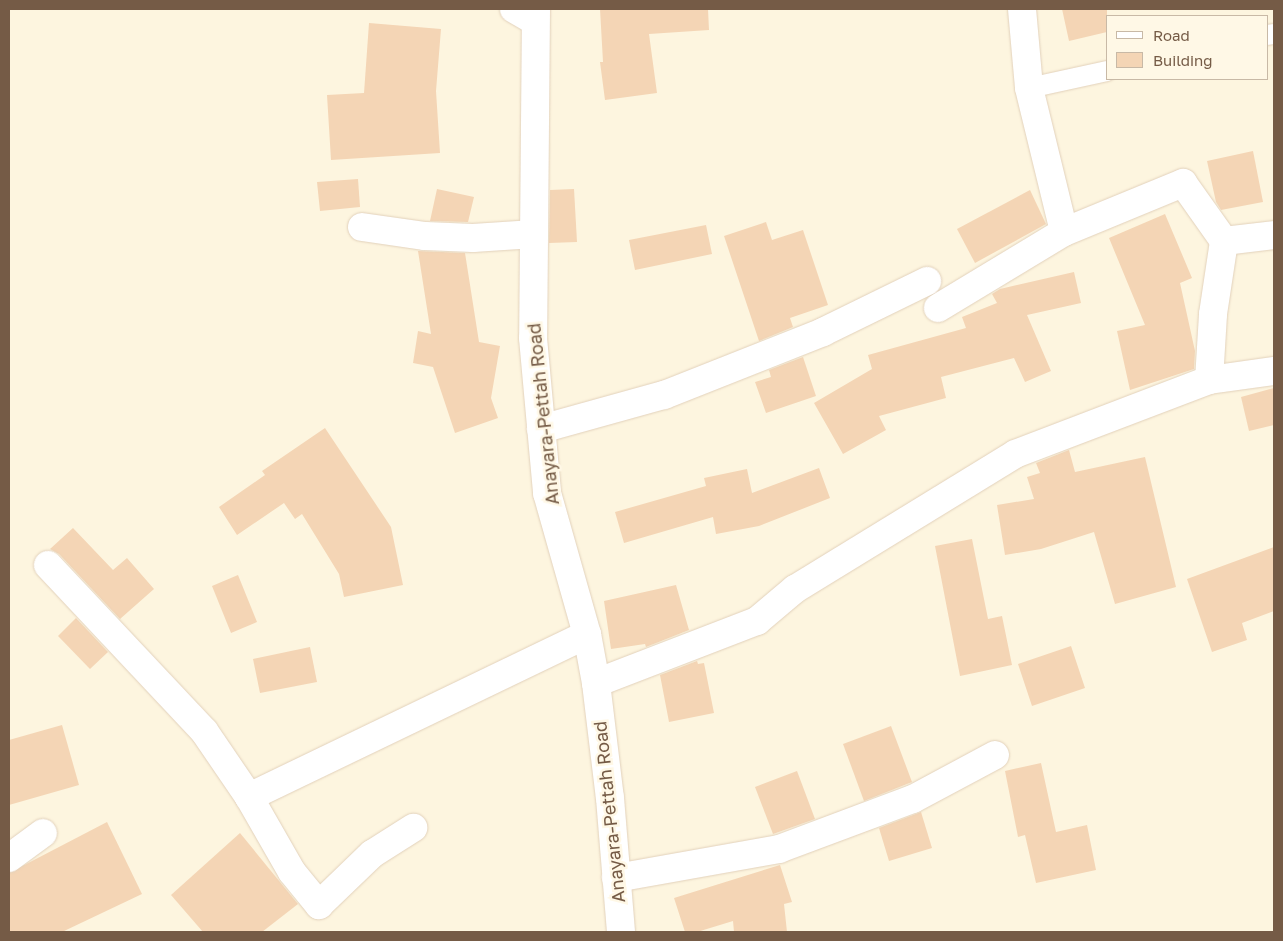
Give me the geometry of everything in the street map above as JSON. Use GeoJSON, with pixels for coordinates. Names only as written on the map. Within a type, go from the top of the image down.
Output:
{"type":"FeatureCollection","features":[{"type":"Feature","properties":{"kind":"street"},"geometry":{"type":"LineString","coordinates":[[1022,9],[1029,88],[1064,232]]}},
{"type":"Feature","properties":{"kind":"street","name":"Anayara-Pettah Road"},"geometry":{"type":"LineString","coordinates":[[528,13],[534,234],[533,338],[547,493],[586,634],[596,683],[621,932]]}},
{"type":"Feature","properties":{"kind":"street"},"geometry":{"type":"LineString","coordinates":[[938,308],[1064,232],[1183,183],[1224,241],[1213,314],[1209,380]]}},
{"type":"Feature","properties":{"kind":"street"},"geometry":{"type":"LineString","coordinates":[[362,226],[425,236],[474,238],[534,234]]}},
{"type":"Feature","properties":{"kind":"street"},"geometry":{"type":"LineString","coordinates":[[1224,241],[1274,235]]}},
{"type":"Feature","properties":{"kind":"street"},"geometry":{"type":"LineString","coordinates":[[541,429],[664,395],[823,332],[927,281]]}},
{"type":"Feature","properties":{"kind":"street"},"geometry":{"type":"LineString","coordinates":[[596,683],[757,621],[795,589],[1016,454],[1209,380],[1274,370]]}},
{"type":"Feature","properties":{"kind":"street"},"geometry":{"type":"LineString","coordinates":[[48,564],[204,731],[249,797],[292,872],[319,905],[372,854],[413,828]]}},
{"type":"Feature","properties":{"kind":"street"},"geometry":{"type":"LineString","coordinates":[[249,797],[586,634]]}},
{"type":"Feature","properties":{"kind":"street"},"geometry":{"type":"LineString","coordinates":[[616,878],[779,849],[913,800],[995,755]]}},
{"type":"Feature","properties":{"kind":"street"},"geometry":{"type":"LineString","coordinates":[[9,858],[43,833]]}},
{"type":"Feature","properties":{"kind":"lane"},"geometry":{"type":"LineString","coordinates":[[1029,88],[1106,71]]}},
{"type":"Feature","properties":{"kind":"building"},"geometry":{"type":"Polygon","coordinates":[[[600,9],[708,9],[709,30],[649,34],[657,93],[605,100],[600,62],[603,62],[600,9]]]}},
{"type":"Feature","properties":{"kind":"building"},"geometry":{"type":"Polygon","coordinates":[[[1062,9],[1107,9],[1106,32],[1069,41],[1062,9]]]}},
{"type":"Feature","properties":{"kind":"building"},"geometry":{"type":"Polygon","coordinates":[[[369,23],[441,29],[436,91],[440,153],[331,160],[327,95],[364,93],[369,23]]]}},
{"type":"Feature","properties":{"kind":"building"},"geometry":{"type":"Polygon","coordinates":[[[1253,151],[1263,202],[1221,210],[1216,202],[1207,161],[1253,151]]]}},
{"type":"Feature","properties":{"kind":"building"},"geometry":{"type":"Polygon","coordinates":[[[358,179],[360,207],[320,211],[317,182],[358,179]]]}},
{"type":"Feature","properties":{"kind":"building"},"geometry":{"type":"Polygon","coordinates":[[[437,189],[474,197],[468,222],[430,221],[437,189]]]}},
{"type":"Feature","properties":{"kind":"building"},"geometry":{"type":"Polygon","coordinates":[[[574,189],[577,242],[549,243],[550,190],[574,189]]]}},
{"type":"Feature","properties":{"kind":"building"},"geometry":{"type":"Polygon","coordinates":[[[1030,190],[1046,224],[975,263],[957,229],[1030,190]]]}},
{"type":"Feature","properties":{"kind":"building"},"geometry":{"type":"Polygon","coordinates":[[[1165,214],[1192,278],[1180,283],[1195,351],[1194,369],[1130,390],[1117,331],[1145,325],[1109,238],[1165,214]]]}},
{"type":"Feature","properties":{"kind":"building"},"geometry":{"type":"Polygon","coordinates":[[[766,222],[772,240],[803,230],[828,305],[790,318],[793,327],[759,341],[724,236],[766,222]]]}},
{"type":"Feature","properties":{"kind":"building"},"geometry":{"type":"Polygon","coordinates":[[[706,225],[712,254],[635,270],[629,240],[706,225]]]}},
{"type":"Feature","properties":{"kind":"building"},"geometry":{"type":"Polygon","coordinates":[[[418,251],[465,253],[479,342],[500,346],[491,398],[498,418],[455,433],[433,367],[413,363],[418,331],[431,334],[418,251]]]}},
{"type":"Feature","properties":{"kind":"building"},"geometry":{"type":"Polygon","coordinates":[[[1074,272],[1081,303],[1027,315],[1051,371],[1025,382],[1014,358],[941,377],[946,398],[879,416],[886,430],[843,454],[814,403],[872,369],[868,355],[966,328],[962,317],[997,303],[992,294],[1000,289],[1074,272]]]}},
{"type":"Feature","properties":{"kind":"building"},"geometry":{"type":"Polygon","coordinates":[[[803,357],[816,396],[766,413],[755,382],[771,377],[769,370],[803,357]]]}},
{"type":"Feature","properties":{"kind":"building"},"geometry":{"type":"Polygon","coordinates":[[[1274,388],[1274,425],[1249,431],[1241,397],[1274,388]]]}},
{"type":"Feature","properties":{"kind":"building"},"geometry":{"type":"Polygon","coordinates":[[[325,428],[391,527],[403,585],[344,597],[339,574],[302,514],[295,519],[284,503],[237,535],[219,507],[265,475],[262,471],[325,428]]]}},
{"type":"Feature","properties":{"kind":"building"},"geometry":{"type":"Polygon","coordinates":[[[1069,450],[1075,472],[1145,457],[1176,587],[1115,604],[1094,532],[1041,549],[1005,555],[997,505],[1034,499],[1027,477],[1040,473],[1036,463],[1069,450]]]}},
{"type":"Feature","properties":{"kind":"building"},"geometry":{"type":"Polygon","coordinates":[[[819,468],[830,498],[759,526],[716,534],[713,517],[624,543],[615,512],[706,486],[704,478],[747,469],[752,493],[819,468]]]}},
{"type":"Feature","properties":{"kind":"building"},"geometry":{"type":"Polygon","coordinates":[[[73,528],[113,570],[127,558],[154,589],[120,619],[59,554],[50,549],[73,528]]]}},
{"type":"Feature","properties":{"kind":"building"},"geometry":{"type":"Polygon","coordinates":[[[972,539],[988,619],[1002,616],[1012,665],[960,676],[935,546],[972,539]]]}},
{"type":"Feature","properties":{"kind":"building"},"geometry":{"type":"Polygon","coordinates":[[[1274,547],[1274,611],[1242,623],[1247,640],[1212,652],[1187,579],[1274,547]]]}},
{"type":"Feature","properties":{"kind":"building"},"geometry":{"type":"Polygon","coordinates":[[[238,575],[257,622],[231,633],[212,586],[238,575]]]}},
{"type":"Feature","properties":{"kind":"building"},"geometry":{"type":"Polygon","coordinates":[[[676,585],[689,630],[646,647],[645,644],[611,649],[604,601],[676,585]]]}},
{"type":"Feature","properties":{"kind":"building"},"geometry":{"type":"Polygon","coordinates":[[[76,618],[108,652],[90,669],[58,636],[76,618]]]}},
{"type":"Feature","properties":{"kind":"building"},"geometry":{"type":"Polygon","coordinates":[[[1071,646],[1085,688],[1032,706],[1018,664],[1071,646]]]}},
{"type":"Feature","properties":{"kind":"building"},"geometry":{"type":"Polygon","coordinates":[[[310,647],[317,682],[260,693],[253,659],[310,647]]]}},
{"type":"Feature","properties":{"kind":"building"},"geometry":{"type":"Polygon","coordinates":[[[697,661],[698,664],[704,663],[714,713],[669,722],[660,675],[697,661]]]}},
{"type":"Feature","properties":{"kind":"building"},"geometry":{"type":"Polygon","coordinates":[[[62,725],[79,785],[9,805],[9,740],[62,725]]]}},
{"type":"Feature","properties":{"kind":"building"},"geometry":{"type":"Polygon","coordinates":[[[891,726],[912,782],[864,801],[843,744],[891,726]]]}},
{"type":"Feature","properties":{"kind":"building"},"geometry":{"type":"Polygon","coordinates":[[[1041,763],[1056,832],[1087,825],[1096,870],[1036,883],[1025,835],[1018,837],[1005,771],[1041,763]]]}},
{"type":"Feature","properties":{"kind":"building"},"geometry":{"type":"Polygon","coordinates":[[[797,771],[815,819],[773,834],[755,787],[797,771]]]}},
{"type":"Feature","properties":{"kind":"building"},"geometry":{"type":"Polygon","coordinates":[[[921,812],[932,848],[889,861],[879,828],[921,812]]]}},
{"type":"Feature","properties":{"kind":"building"},"geometry":{"type":"Polygon","coordinates":[[[107,822],[142,894],[62,932],[9,932],[9,873],[107,822]]]}},
{"type":"Feature","properties":{"kind":"building"},"geometry":{"type":"Polygon","coordinates":[[[240,833],[298,904],[262,932],[203,932],[171,895],[240,833]]]}},
{"type":"Feature","properties":{"kind":"building"},"geometry":{"type":"Polygon","coordinates":[[[780,865],[792,902],[784,904],[787,932],[734,932],[733,921],[697,932],[685,932],[674,898],[780,865]]]}}]}
